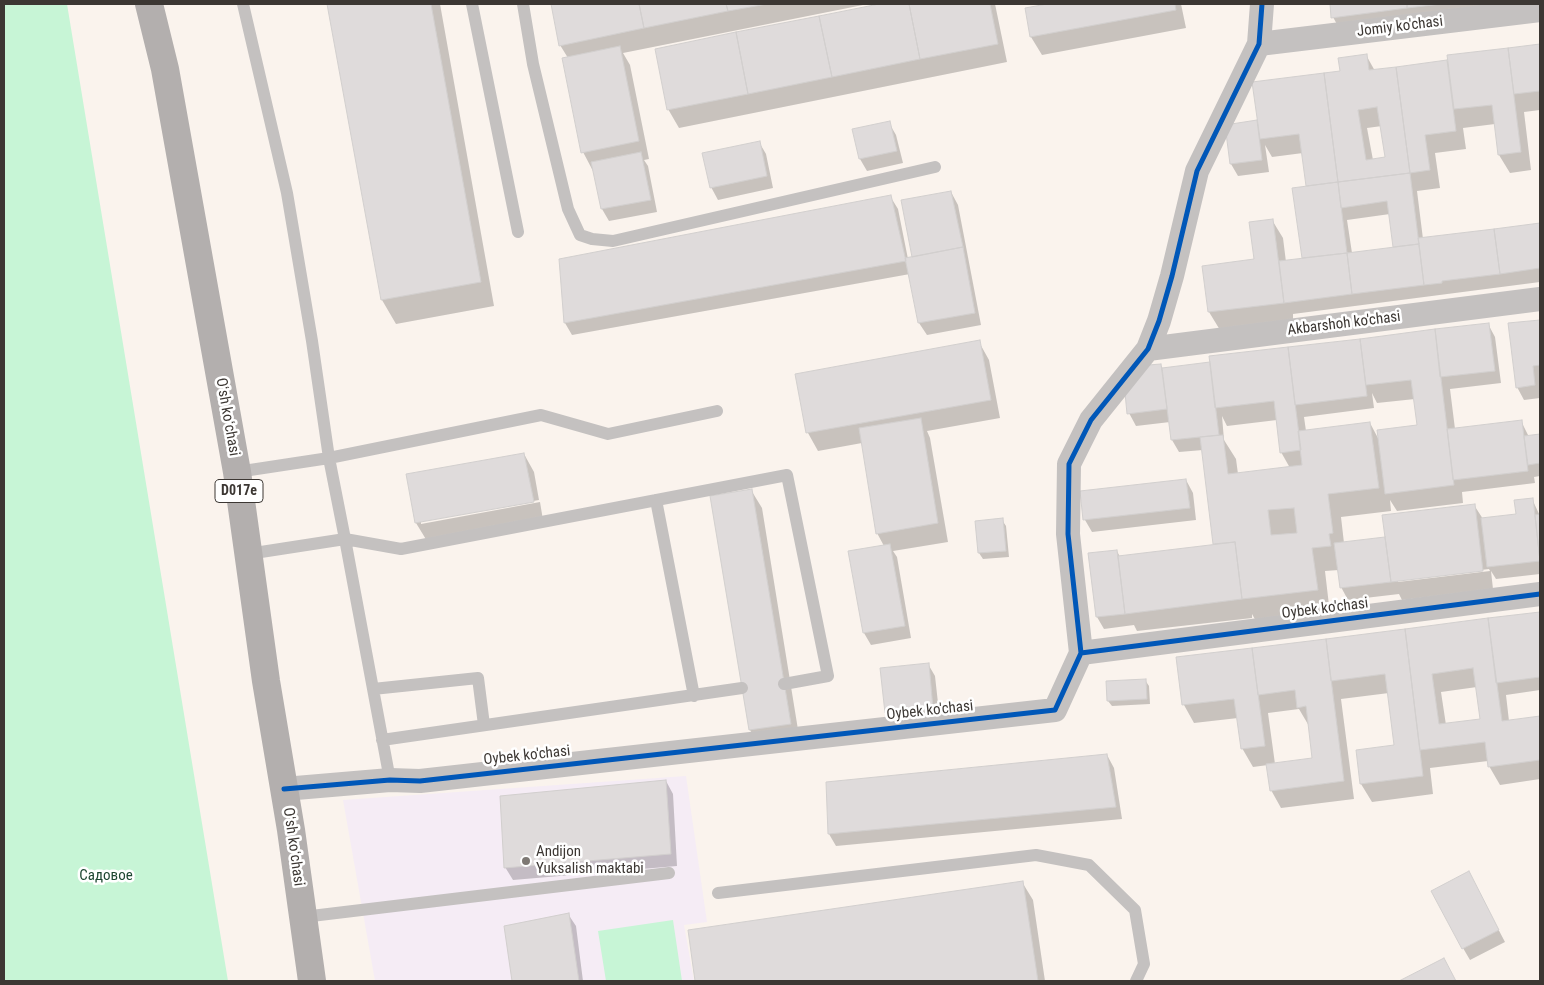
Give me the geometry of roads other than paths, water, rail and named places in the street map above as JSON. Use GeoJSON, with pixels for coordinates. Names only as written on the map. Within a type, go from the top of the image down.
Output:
{"type":"FeatureCollection","features":[{"type":"Feature","properties":{"kind":"main road","name":"Oʻsh koʻchasi"},"geometry":{"type":"LineString","coordinates":[[148,4],[165,70],[237,472],[266,681],[291,830],[312,981]]}},
{"type":"Feature","properties":{"kind":"street"},"geometry":{"type":"LineString","coordinates":[[1081,653],[1068,534],[1069,464],[1091,420],[1148,349],[1159,321],[1172,276],[1197,171],[1259,44],[1262,4]]}},
{"type":"Feature","properties":{"kind":"street","name":"Jomiy ko'chasi"},"geometry":{"type":"LineString","coordinates":[[1259,44],[1540,10]]}},
{"type":"Feature","properties":{"kind":"street","name":"Akbarshoh ko'chasi"},"geometry":{"type":"LineString","coordinates":[[1148,349],[1540,299]]}},
{"type":"Feature","properties":{"kind":"street","name":"Oybek ko'chasi"},"geometry":{"type":"LineString","coordinates":[[284,790],[390,780],[430,780],[1055,710],[1081,653],[1540,594]]}},
{"type":"Feature","properties":{"kind":"lane"},"geometry":{"type":"LineString","coordinates":[[243,4],[287,193],[312,341],[329,458],[390,780]]}},
{"type":"Feature","properties":{"kind":"lane"},"geometry":{"type":"LineString","coordinates":[[472,4],[518,232]]}},
{"type":"Feature","properties":{"kind":"lane"},"geometry":{"type":"LineString","coordinates":[[523,4],[533,64],[568,209],[580,235],[592,239],[613,241],[935,167]]}},
{"type":"Feature","properties":{"kind":"lane"},"geometry":{"type":"LineString","coordinates":[[237,472],[329,458],[541,415],[608,434],[716,411]]}},
{"type":"Feature","properties":{"kind":"lane"},"geometry":{"type":"LineString","coordinates":[[248,554],[345,538],[401,549],[787,475],[828,676],[784,684]]}},
{"type":"Feature","properties":{"kind":"lane"},"geometry":{"type":"LineString","coordinates":[[656,500],[694,696]]}},
{"type":"Feature","properties":{"kind":"lane"},"geometry":{"type":"LineString","coordinates":[[373,689],[478,678],[484,725]]}},
{"type":"Feature","properties":{"kind":"lane"},"geometry":{"type":"LineString","coordinates":[[382,740],[742,688]]}},
{"type":"Feature","properties":{"kind":"lane"},"geometry":{"type":"LineString","coordinates":[[718,893],[1036,856],[1090,865],[1135,910],[1144,964],[1136,981]]}},
{"type":"Feature","properties":{"kind":"lane"},"geometry":{"type":"LineString","coordinates":[[303,917],[670,873]]}},
{"type":"Feature","properties":{"kind":"place","name":"Andijon Yuksalish maktabi"},"geometry":{"type":"Point","coordinates":[526,861]}},
{"type":"Feature","properties":{"kind":"park label","name":"Садовое"},"geometry":{"type":"Point","coordinates":[106,876]}}]}
